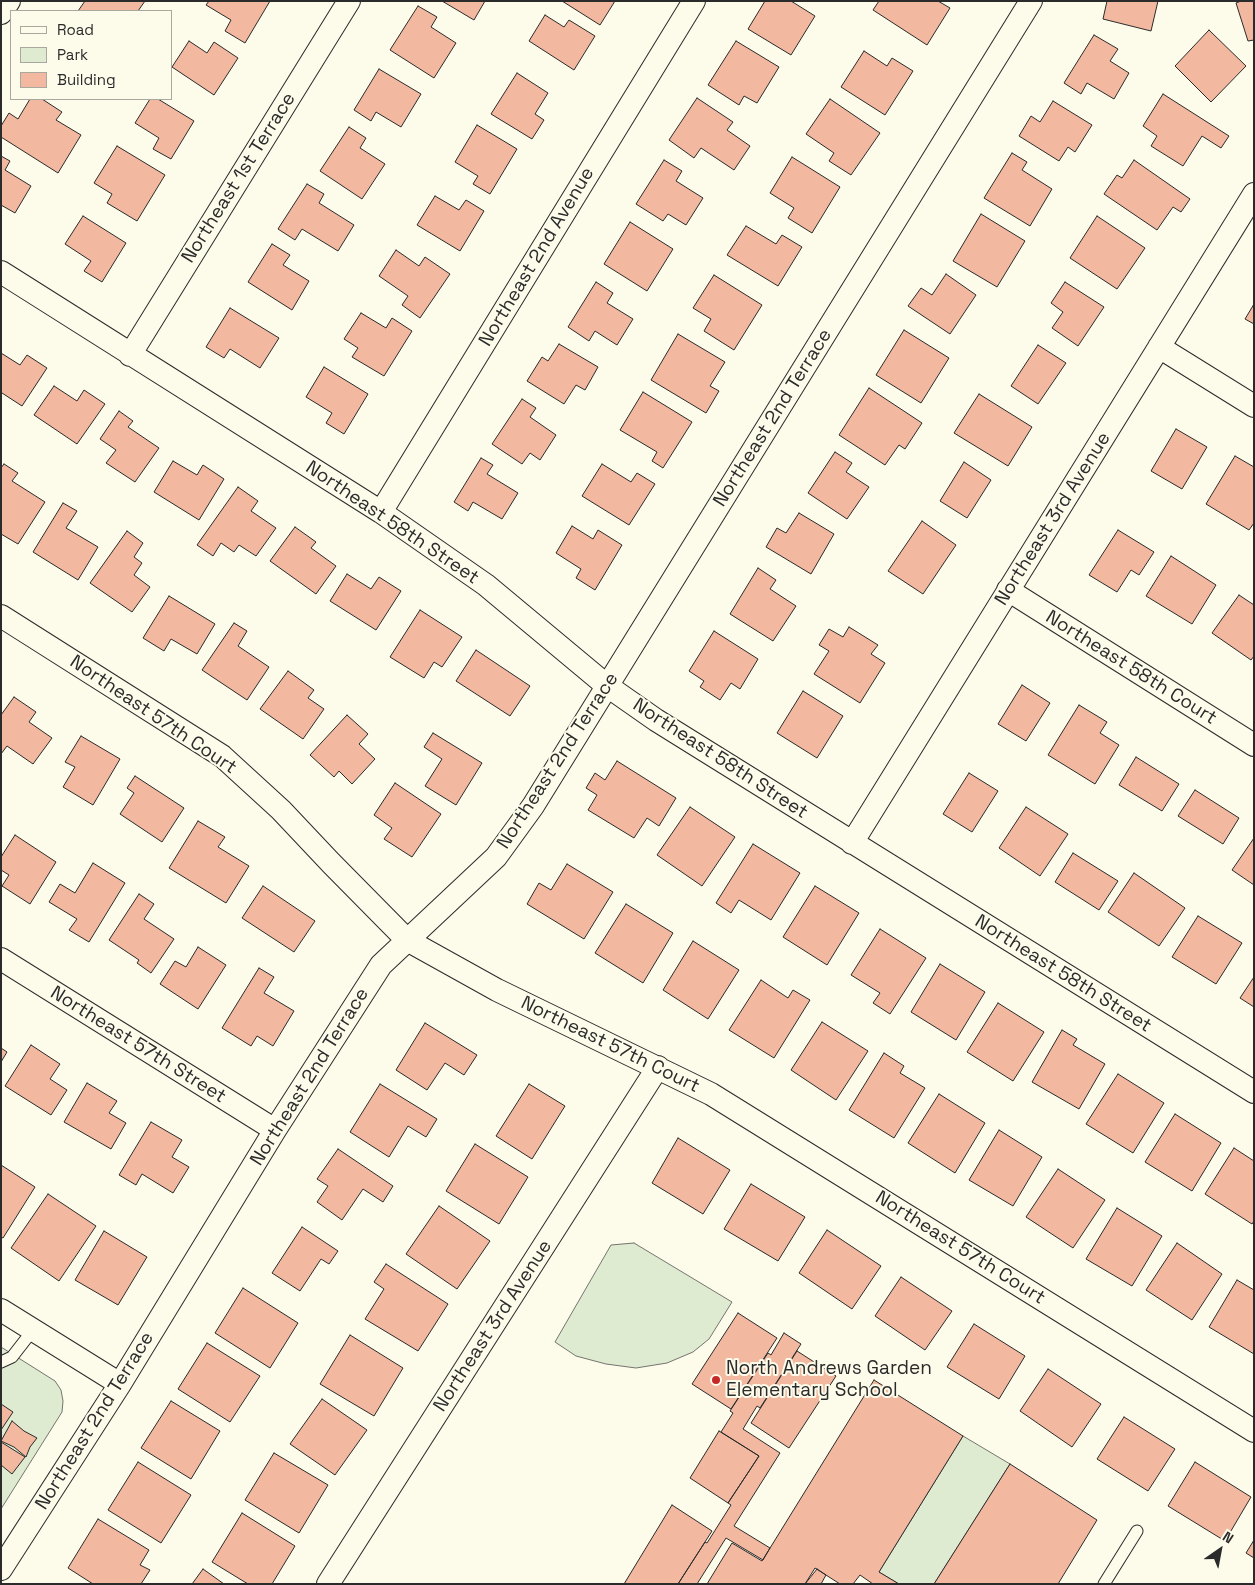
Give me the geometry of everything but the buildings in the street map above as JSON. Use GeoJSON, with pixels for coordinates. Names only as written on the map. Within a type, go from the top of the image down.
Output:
{"type":"FeatureCollection","features":[{"type":"Feature","properties":{"kind":"street"},"geometry":{"type":"LineString","coordinates":[[1,13],[9,1]]}},
{"type":"Feature","properties":{"kind":"street","name":"Northeast 1st Terrace"},"geometry":{"type":"LineString","coordinates":[[130,355],[349,1]]}},
{"type":"Feature","properties":{"kind":"street","name":"Northeast 2nd Avenue"},"geometry":{"type":"LineString","coordinates":[[381,512],[694,1]]}},
{"type":"Feature","properties":{"kind":"street","name":"Northeast 2nd Terrace"},"geometry":{"type":"LineString","coordinates":[[1,1569],[120,1384],[275,1130],[381,965],[496,857],[533,806],[1032,1]]}},
{"type":"Feature","properties":{"kind":"street","name":"Northeast 3rd Avenue"},"geometry":{"type":"LineString","coordinates":[[852,843],[1254,194]]}},
{"type":"Feature","properties":{"kind":"street","name":"Northeast 58th Street"},"geometry":{"type":"LineString","coordinates":[[1,272],[381,512],[486,585],[606,686],[656,720],[1254,1092]]}},
{"type":"Feature","properties":{"kind":"street"},"geometry":{"type":"LineString","coordinates":[[1159,347],[1254,406]]}},
{"type":"Feature","properties":{"kind":"street","name":"Northeast 58th Court"},"geometry":{"type":"LineString","coordinates":[[1008,590],[1254,745]]}},
{"type":"Feature","properties":{"kind":"street","name":"Northeast 57th Court"},"geometry":{"type":"LineString","coordinates":[[1,616],[222,756],[282,810],[407,940],[497,990],[711,1094],[1254,1431]]}},
{"type":"Feature","properties":{"kind":"street","name":"Northeast 57th Street"},"geometry":{"type":"LineString","coordinates":[[1,960],[275,1130]]}},
{"type":"Feature","properties":{"kind":"street","name":"Northeast 3rd Avenue"},"geometry":{"type":"LineString","coordinates":[[328,1584],[658,1068]]}},
{"type":"Feature","properties":{"kind":"street"},"geometry":{"type":"LineString","coordinates":[[1,1310],[120,1384]]}},
{"type":"Feature","properties":{"kind":"lane"},"geometry":{"type":"LineString","coordinates":[[1,1362],[12,1357],[33,1330]]}},
{"type":"Feature","properties":{"kind":"lane"},"geometry":{"type":"LineString","coordinates":[[1104,1584],[1137,1531]]}},
{"type":"Feature","properties":{"kind":"green space"},"geometry":{"type":"Polygon","coordinates":[[[634,1243],[732,1302],[709,1339],[693,1352],[667,1363],[636,1368],[606,1364],[576,1356],[555,1342],[611,1245],[634,1243]]]}},
{"type":"Feature","properties":{"kind":"green space"},"geometry":{"type":"Polygon","coordinates":[[[1,1347],[55,1381],[61,1390],[63,1401],[62,1412],[1,1509],[1,1347]]]}},
{"type":"Feature","properties":{"kind":"green space"},"geometry":{"type":"Polygon","coordinates":[[[963,1436],[1010,1464],[934,1584],[899,1584],[879,1572],[963,1436]]]}},
{"type":"Feature","properties":{"kind":"place","name":"North Andrews Garden Elementary School"},"geometry":{"type":"Point","coordinates":[716,1380]}}]}
